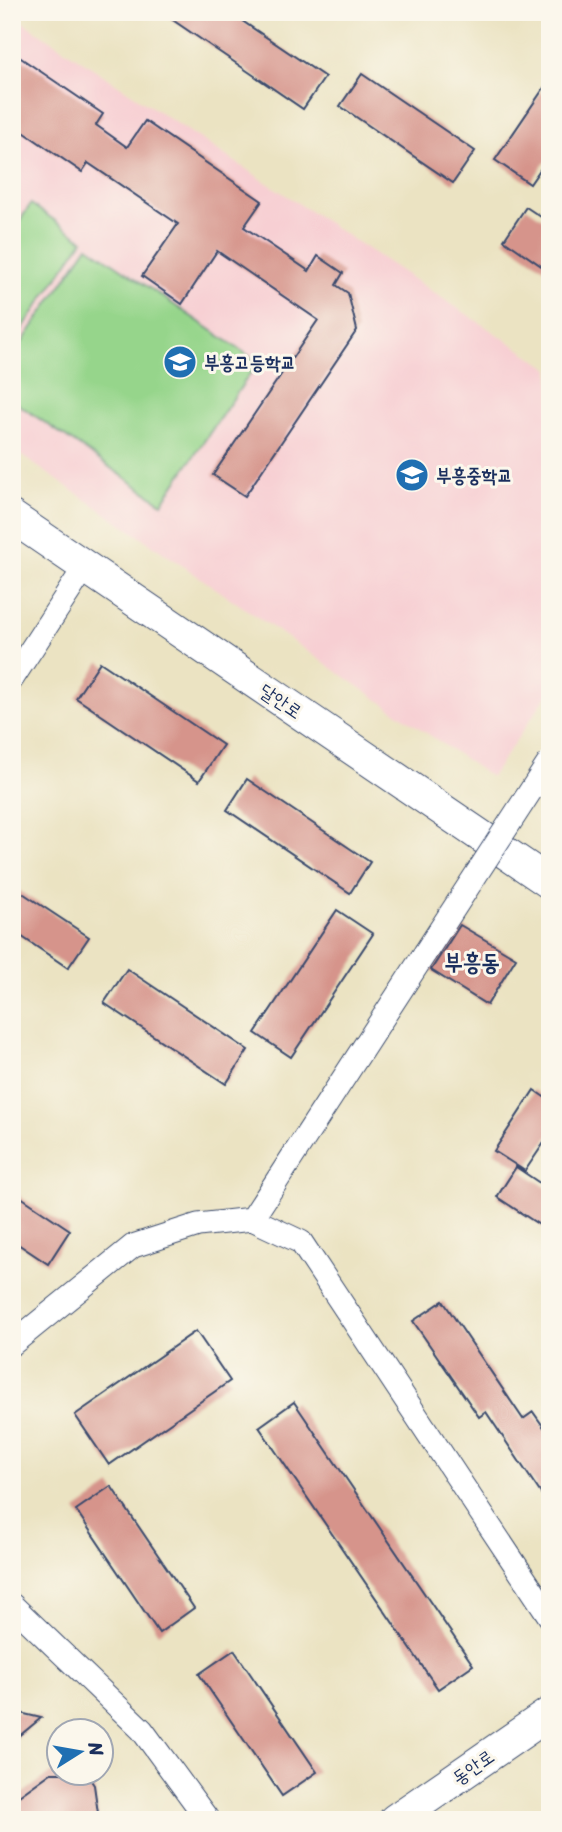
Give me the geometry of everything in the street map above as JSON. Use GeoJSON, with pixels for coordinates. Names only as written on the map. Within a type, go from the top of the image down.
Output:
{"type":"FeatureCollection","features":[{"type":"Feature","properties":{"kind":"street","name":"달안로"},"geometry":{"type":"LineString","coordinates":[[12,517],[550,883]]}},
{"type":"Feature","properties":{"kind":"street"},"geometry":{"type":"LineString","coordinates":[[12,679],[85,567]]}},
{"type":"Feature","properties":{"kind":"street"},"geometry":{"type":"LineString","coordinates":[[252,1219],[550,761]]}},
{"type":"Feature","properties":{"kind":"street"},"geometry":{"type":"LineString","coordinates":[[12,1344],[133,1246],[198,1225],[252,1219],[300,1242],[550,1617]]}},
{"type":"Feature","properties":{"kind":"street"},"geometry":{"type":"LineString","coordinates":[[12,1605],[142,1730],[208,1820]]}},
{"type":"Feature","properties":{"kind":"street","name":"동안로"},"geometry":{"type":"LineString","coordinates":[[395,1820],[550,1713]]}},
{"type":"Feature","properties":{"kind":"shaded area"},"geometry":{"type":"Polygon","coordinates":[[[12,15],[550,369],[550,691],[491,777],[12,449],[12,15]]]}},
{"type":"Feature","properties":{"kind":"green space"},"geometry":{"type":"Polygon","coordinates":[[[31,204],[83,240],[12,344],[12,232],[31,204]]]}},
{"type":"Feature","properties":{"kind":"green space"},"geometry":{"type":"Polygon","coordinates":[[[88,246],[258,362],[162,503],[12,400],[12,357],[88,246]]]}},
{"type":"Feature","properties":{"kind":"building"},"geometry":{"type":"Polygon","coordinates":[[[161,12],[229,12],[325,77],[303,109],[161,12]]]}},
{"type":"Feature","properties":{"kind":"building"},"geometry":{"type":"Polygon","coordinates":[[[12,52],[103,114],[96,125],[127,147],[145,121],[262,201],[244,227],[309,271],[318,256],[343,273],[336,285],[348,293],[357,330],[245,496],[213,475],[318,320],[217,251],[182,304],[142,276],[178,224],[88,163],[82,172],[12,124],[12,52]]]}},
{"type":"Feature","properties":{"kind":"building"},"geometry":{"type":"Polygon","coordinates":[[[362,74],[475,151],[453,183],[340,106],[362,74]]]}},
{"type":"Feature","properties":{"kind":"building"},"geometry":{"type":"Polygon","coordinates":[[[550,79],[550,155],[530,184],[495,160],[550,79]]]}},
{"type":"Feature","properties":{"kind":"building"},"geometry":{"type":"Polygon","coordinates":[[[526,207],[550,223],[550,272],[504,240],[526,207]]]}},
{"type":"Feature","properties":{"kind":"building"},"geometry":{"type":"Polygon","coordinates":[[[100,662],[223,745],[199,781],[76,698],[100,662]]]}},
{"type":"Feature","properties":{"kind":"building"},"geometry":{"type":"Polygon","coordinates":[[[247,779],[370,862],[350,893],[227,810],[247,779]]]}},
{"type":"Feature","properties":{"kind":"building"},"geometry":{"type":"Polygon","coordinates":[[[12,886],[89,937],[68,968],[12,930],[12,886]]]}},
{"type":"Feature","properties":{"kind":"building"},"geometry":{"type":"Polygon","coordinates":[[[337,910],[373,934],[291,1057],[255,1033],[337,910]]]}},
{"type":"Feature","properties":{"kind":"building"},"geometry":{"type":"Polygon","coordinates":[[[460,925],[516,958],[487,1005],[431,970],[460,925]]]}},
{"type":"Feature","properties":{"kind":"building"},"geometry":{"type":"Polygon","coordinates":[[[127,969],[248,1050],[226,1084],[104,1003],[127,969]]]}},
{"type":"Feature","properties":{"kind":"building"},"geometry":{"type":"Polygon","coordinates":[[[534,1090],[550,1101],[550,1134],[525,1171],[494,1151],[534,1090]]]}},
{"type":"Feature","properties":{"kind":"building"},"geometry":{"type":"Polygon","coordinates":[[[516,1167],[550,1190],[550,1232],[497,1197],[516,1167]]]}},
{"type":"Feature","properties":{"kind":"building"},"geometry":{"type":"Polygon","coordinates":[[[12,1191],[70,1230],[48,1264],[12,1240],[12,1191]]]}},
{"type":"Feature","properties":{"kind":"building"},"geometry":{"type":"Polygon","coordinates":[[[443,1301],[523,1419],[533,1412],[550,1436],[550,1507],[486,1412],[479,1417],[413,1321],[443,1301]]]}},
{"type":"Feature","properties":{"kind":"building"},"geometry":{"type":"Polygon","coordinates":[[[196,1331],[230,1381],[109,1465],[75,1415],[196,1331]]]}},
{"type":"Feature","properties":{"kind":"building"},"geometry":{"type":"Polygon","coordinates":[[[294,1402],[473,1665],[438,1689],[259,1427],[294,1402]]]}},
{"type":"Feature","properties":{"kind":"building"},"geometry":{"type":"Polygon","coordinates":[[[111,1486],[194,1608],[159,1633],[76,1510],[111,1486]]]}},
{"type":"Feature","properties":{"kind":"building"},"geometry":{"type":"Polygon","coordinates":[[[234,1650],[317,1772],[282,1796],[199,1674],[234,1650]]]}},
{"type":"Feature","properties":{"kind":"building"},"geometry":{"type":"Polygon","coordinates":[[[12,1711],[41,1718],[12,1742],[12,1711]]]}},
{"type":"Feature","properties":{"kind":"building"},"geometry":{"type":"Polygon","coordinates":[[[46,1777],[46,1786],[94,1786],[99,1820],[12,1820],[12,1801],[46,1777]]]}},
{"type":"Feature","properties":{"kind":"place","name":"부흥고등학교"},"geometry":{"type":"Point","coordinates":[180,362]}},
{"type":"Feature","properties":{"kind":"place","name":"부흥중학교"},"geometry":{"type":"Point","coordinates":[412,475]}},
{"type":"Feature","properties":{"kind":"district","name":"부흥동"},"geometry":{"type":"Point","coordinates":[472,962]}}]}
